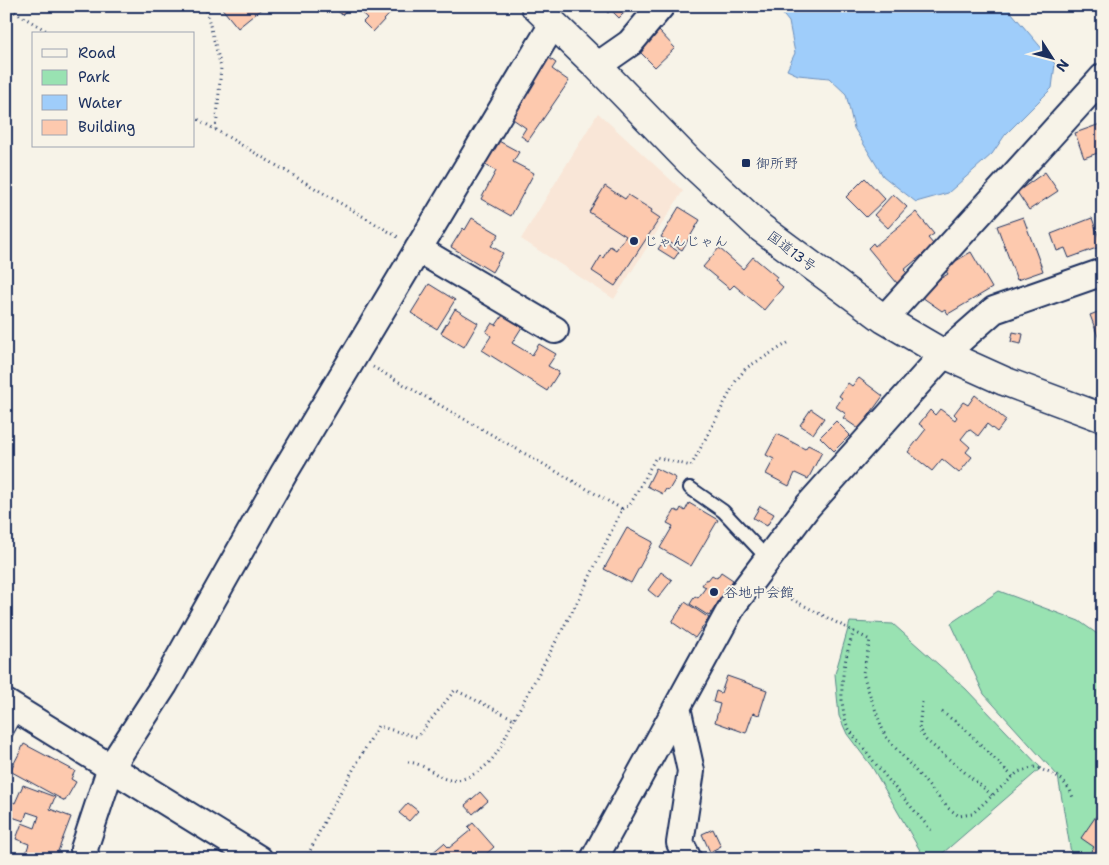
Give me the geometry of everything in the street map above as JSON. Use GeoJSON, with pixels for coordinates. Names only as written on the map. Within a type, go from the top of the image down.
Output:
{"type":"FeatureCollection","features":[{"type":"Feature","properties":{"kind":"highway","name":"国道13号"},"geometry":{"type":"LineString","coordinates":[[544,15],[597,66],[689,161],[761,228],[884,319],[944,354],[1004,381],[1103,418]]}},
{"type":"Feature","properties":{"kind":"street"},"geometry":{"type":"LineString","coordinates":[[597,66],[630,43],[661,6]]}},
{"type":"Feature","properties":{"kind":"street"},"geometry":{"type":"LineString","coordinates":[[86,859],[84,849],[111,767],[164,685],[279,482],[418,249],[544,15]]}},
{"type":"Feature","properties":{"kind":"street"},"geometry":{"type":"LineString","coordinates":[[884,319],[1103,77]]}},
{"type":"Feature","properties":{"kind":"street"},"geometry":{"type":"LineString","coordinates":[[418,249],[555,330]]}},
{"type":"Feature","properties":{"kind":"street"},"geometry":{"type":"LineString","coordinates":[[594,859],[733,605],[808,506],[944,354],[994,310],[1103,272]]}},
{"type":"Feature","properties":{"kind":"street"},"geometry":{"type":"LineString","coordinates":[[677,707],[691,771],[680,843],[688,859]]}},
{"type":"Feature","properties":{"kind":"street"},"geometry":{"type":"LineString","coordinates":[[10,715],[111,767],[258,859]]}},
{"type":"Feature","properties":{"kind":"lane"},"geometry":{"type":"LineString","coordinates":[[690,488],[723,511],[761,569]]}},
{"type":"Feature","properties":{"kind":"path"},"geometry":{"type":"LineString","coordinates":[[204,6],[221,67],[216,130]]}},
{"type":"Feature","properties":{"kind":"path"},"geometry":{"type":"LineString","coordinates":[[6,7],[49,32]]}},
{"type":"Feature","properties":{"kind":"path"},"geometry":{"type":"LineString","coordinates":[[195,118],[418,249]]}},
{"type":"Feature","properties":{"kind":"path"},"geometry":{"type":"LineString","coordinates":[[408,762],[421,765],[446,779],[462,780],[478,773],[489,765],[581,595],[622,509],[630,505],[656,457],[692,466],[736,381],[746,368],[788,343]]}},
{"type":"Feature","properties":{"kind":"path"},"geometry":{"type":"LineString","coordinates":[[354,356],[622,509]]}},
{"type":"Feature","properties":{"kind":"path"},"geometry":{"type":"LineString","coordinates":[[761,569],[870,640],[864,673],[866,687],[885,736],[948,808],[959,816],[972,814],[1018,772],[1036,767],[1050,772],[1062,780],[1070,790],[1074,800]]}},
{"type":"Feature","properties":{"kind":"path"},"geometry":{"type":"LineString","coordinates":[[854,631],[842,684],[842,703],[846,724],[880,770],[931,830]]}},
{"type":"Feature","properties":{"kind":"path"},"geometry":{"type":"LineString","coordinates":[[306,859],[327,816],[378,726],[416,737],[455,690],[514,719]]}},
{"type":"Feature","properties":{"kind":"path"},"geometry":{"type":"LineString","coordinates":[[922,702],[920,729],[926,740],[992,795]]}},
{"type":"Feature","properties":{"kind":"path"},"geometry":{"type":"LineString","coordinates":[[942,712],[964,728],[1013,777]]}},
{"type":"Feature","properties":{"kind":"shaded area"},"geometry":{"type":"Polygon","coordinates":[[[598,113],[683,191],[614,299],[521,239],[598,113]]]}},
{"type":"Feature","properties":{"kind":"green space"},"geometry":{"type":"Polygon","coordinates":[[[999,591],[1079,621],[1103,638],[1103,859],[1072,859],[1058,776],[984,694],[951,623],[999,591]]]}},
{"type":"Feature","properties":{"kind":"green space"},"geometry":{"type":"Polygon","coordinates":[[[850,622],[893,624],[966,689],[1041,768],[936,859],[925,859],[872,767],[847,734],[839,716],[835,674],[850,622]]]}},
{"type":"Feature","properties":{"kind":"water"},"geometry":{"type":"Polygon","coordinates":[[[776,6],[1006,6],[1055,64],[1052,88],[1005,135],[992,154],[948,193],[916,202],[883,176],[854,128],[846,94],[829,78],[798,75],[787,70],[795,53],[789,22],[776,6]]]}},
{"type":"Feature","properties":{"kind":"building"},"geometry":{"type":"Polygon","coordinates":[[[220,6],[265,6],[238,28],[220,6]]]}},
{"type":"Feature","properties":{"kind":"building"},"geometry":{"type":"Polygon","coordinates":[[[332,6],[350,6],[342,15],[332,6]]]}},
{"type":"Feature","properties":{"kind":"building"},"geometry":{"type":"Polygon","coordinates":[[[354,6],[397,6],[373,32],[363,22],[367,18],[354,6]]]}},
{"type":"Feature","properties":{"kind":"building"},"geometry":{"type":"Polygon","coordinates":[[[601,6],[631,6],[619,18],[611,10],[608,13],[601,6]]]}},
{"type":"Feature","properties":{"kind":"building"},"geometry":{"type":"Polygon","coordinates":[[[659,31],[675,48],[655,67],[639,51],[659,31]]]}},
{"type":"Feature","properties":{"kind":"building"},"geometry":{"type":"Polygon","coordinates":[[[549,58],[556,63],[552,69],[569,81],[528,141],[521,136],[526,128],[510,117],[549,58]]]}},
{"type":"Feature","properties":{"kind":"building"},"geometry":{"type":"Polygon","coordinates":[[[1103,123],[1103,151],[1084,158],[1075,133],[1103,123]]]}},
{"type":"Feature","properties":{"kind":"building"},"geometry":{"type":"Polygon","coordinates":[[[495,139],[519,152],[513,162],[534,173],[511,216],[481,199],[496,171],[482,163],[495,139]]]}},
{"type":"Feature","properties":{"kind":"building"},"geometry":{"type":"Polygon","coordinates":[[[1045,172],[1058,191],[1029,210],[1017,192],[1045,172]]]}},
{"type":"Feature","properties":{"kind":"building"},"geometry":{"type":"Polygon","coordinates":[[[865,178],[885,199],[866,217],[846,197],[865,178]]]}},
{"type":"Feature","properties":{"kind":"building","name":"じゃんじゃん"},"geometry":{"type":"Polygon","coordinates":[[[605,186],[625,199],[628,195],[652,210],[651,212],[660,218],[615,286],[592,271],[610,246],[616,250],[626,236],[589,212],[605,186]]]}},
{"type":"Feature","properties":{"kind":"building"},"geometry":{"type":"Polygon","coordinates":[[[893,194],[907,207],[888,228],[874,215],[893,194]]]}},
{"type":"Feature","properties":{"kind":"building"},"geometry":{"type":"Polygon","coordinates":[[[679,207],[700,220],[682,250],[661,237],[679,207]]]}},
{"type":"Feature","properties":{"kind":"building"},"geometry":{"type":"Polygon","coordinates":[[[916,212],[934,234],[928,238],[934,245],[904,270],[908,274],[897,283],[868,248],[873,243],[875,246],[916,212]]]}},
{"type":"Feature","properties":{"kind":"building"},"geometry":{"type":"Polygon","coordinates":[[[1023,217],[1043,271],[1017,280],[997,226],[1023,217]]]}},
{"type":"Feature","properties":{"kind":"building"},"geometry":{"type":"Polygon","coordinates":[[[472,218],[499,234],[491,246],[503,253],[492,272],[451,247],[472,218]]]}},
{"type":"Feature","properties":{"kind":"building"},"geometry":{"type":"Polygon","coordinates":[[[1092,218],[1102,246],[1069,258],[1065,248],[1057,251],[1051,234],[1092,218]]]}},
{"type":"Feature","properties":{"kind":"building"},"geometry":{"type":"Polygon","coordinates":[[[663,242],[679,252],[674,259],[658,249],[663,242]]]}},
{"type":"Feature","properties":{"kind":"building"},"geometry":{"type":"Polygon","coordinates":[[[719,248],[743,269],[753,257],[777,277],[775,280],[783,287],[764,310],[734,285],[730,289],[703,267],[719,248]]]}},
{"type":"Feature","properties":{"kind":"building"},"geometry":{"type":"Polygon","coordinates":[[[971,252],[992,288],[948,314],[945,309],[942,311],[916,293],[948,274],[944,268],[971,252]]]}},
{"type":"Feature","properties":{"kind":"building"},"geometry":{"type":"Polygon","coordinates":[[[429,284],[455,300],[437,329],[411,313],[429,284]]]}},
{"type":"Feature","properties":{"kind":"building"},"geometry":{"type":"Polygon","coordinates":[[[455,309],[478,323],[464,347],[441,333],[455,309]]]}},
{"type":"Feature","properties":{"kind":"building"},"geometry":{"type":"Polygon","coordinates":[[[1103,310],[1103,347],[1102,347],[1090,315],[1103,310]]]}},
{"type":"Feature","properties":{"kind":"building"},"geometry":{"type":"Polygon","coordinates":[[[503,315],[522,327],[512,343],[532,355],[539,344],[556,354],[548,366],[559,372],[547,391],[482,350],[491,336],[486,332],[492,323],[496,325],[503,315]]]}},
{"type":"Feature","properties":{"kind":"building"},"geometry":{"type":"Polygon","coordinates":[[[1013,332],[1023,334],[1021,344],[1011,342],[1013,332]]]}},
{"type":"Feature","properties":{"kind":"building"},"geometry":{"type":"Polygon","coordinates":[[[859,378],[883,396],[859,429],[843,418],[846,414],[836,407],[842,398],[839,396],[848,383],[852,386],[859,378]]]}},
{"type":"Feature","properties":{"kind":"building"},"geometry":{"type":"Polygon","coordinates":[[[975,395],[1006,420],[997,432],[987,424],[978,436],[969,429],[961,439],[970,447],[966,452],[972,457],[959,473],[942,459],[932,471],[908,452],[926,429],[919,424],[930,410],[935,415],[940,409],[955,420],[957,417],[954,414],[963,402],[968,405],[975,395]]]}},
{"type":"Feature","properties":{"kind":"building"},"geometry":{"type":"Polygon","coordinates":[[[811,409],[824,418],[813,434],[800,425],[811,409]]]}},
{"type":"Feature","properties":{"kind":"building"},"geometry":{"type":"Polygon","coordinates":[[[836,421],[850,435],[834,451],[820,437],[836,421]]]}},
{"type":"Feature","properties":{"kind":"building"},"geometry":{"type":"Polygon","coordinates":[[[777,434],[805,449],[808,445],[822,452],[808,479],[795,473],[789,486],[766,474],[774,459],[766,455],[777,434]]]}},
{"type":"Feature","properties":{"kind":"building"},"geometry":{"type":"Polygon","coordinates":[[[656,468],[676,478],[669,490],[666,489],[663,494],[647,486],[656,468]]]}},
{"type":"Feature","properties":{"kind":"building"},"geometry":{"type":"Polygon","coordinates":[[[689,503],[718,520],[691,566],[660,548],[673,526],[667,523],[675,510],[679,512],[681,508],[685,511],[689,503]]]}},
{"type":"Feature","properties":{"kind":"building"},"geometry":{"type":"Polygon","coordinates":[[[760,506],[774,514],[767,526],[753,518],[760,506]]]}},
{"type":"Feature","properties":{"kind":"building"},"geometry":{"type":"Polygon","coordinates":[[[627,528],[653,542],[631,583],[604,569],[627,528]]]}},
{"type":"Feature","properties":{"kind":"building"},"geometry":{"type":"Polygon","coordinates":[[[661,572],[672,580],[658,598],[648,590],[661,572]]]}},
{"type":"Feature","properties":{"kind":"building","name":"谷地中会館"},"geometry":{"type":"Polygon","coordinates":[[[721,572],[733,580],[709,616],[690,604],[695,596],[698,598],[706,587],[702,585],[706,579],[708,580],[712,575],[717,578],[721,572]]]}},
{"type":"Feature","properties":{"kind":"building"},"geometry":{"type":"Polygon","coordinates":[[[685,602],[709,618],[695,638],[672,622],[685,602]]]}},
{"type":"Feature","properties":{"kind":"building"},"geometry":{"type":"Polygon","coordinates":[[[727,676],[767,690],[759,715],[753,713],[746,733],[715,722],[720,704],[713,702],[716,691],[721,693],[727,676]]]}},
{"type":"Feature","properties":{"kind":"building"},"geometry":{"type":"Polygon","coordinates":[[[24,744],[75,771],[71,779],[76,782],[65,801],[10,771],[24,744]]]}},
{"type":"Feature","properties":{"kind":"building"},"geometry":{"type":"Polygon","coordinates":[[[23,785],[55,797],[50,809],[71,817],[55,859],[24,859],[29,844],[16,839],[22,823],[35,828],[39,816],[27,812],[24,821],[6,815],[8,800],[15,803],[23,785]]]}},
{"type":"Feature","properties":{"kind":"building"},"geometry":{"type":"Polygon","coordinates":[[[480,792],[488,801],[473,814],[465,805],[480,792]]]}},
{"type":"Feature","properties":{"kind":"building"},"geometry":{"type":"Polygon","coordinates":[[[408,803],[418,811],[409,821],[399,813],[408,803]]]}},
{"type":"Feature","properties":{"kind":"building"},"geometry":{"type":"Polygon","coordinates":[[[1103,806],[1103,853],[1099,859],[1090,853],[1094,847],[1081,838],[1103,806]]]}},
{"type":"Feature","properties":{"kind":"building"},"geometry":{"type":"Polygon","coordinates":[[[473,823],[494,847],[485,855],[487,857],[485,859],[425,859],[444,843],[449,848],[471,830],[468,827],[473,823]]]}},
{"type":"Feature","properties":{"kind":"building"},"geometry":{"type":"Polygon","coordinates":[[[713,829],[721,846],[710,852],[702,834],[713,829]]]}},
{"type":"Feature","properties":{"kind":"place","name":"御所野"},"geometry":{"type":"Point","coordinates":[746,163]}},
{"type":"Feature","properties":{"kind":"place","name":"じゃんじゃん"},"geometry":{"type":"Point","coordinates":[634,241]}},
{"type":"Feature","properties":{"kind":"place","name":"谷地中会館"},"geometry":{"type":"Point","coordinates":[714,592]}}]}
